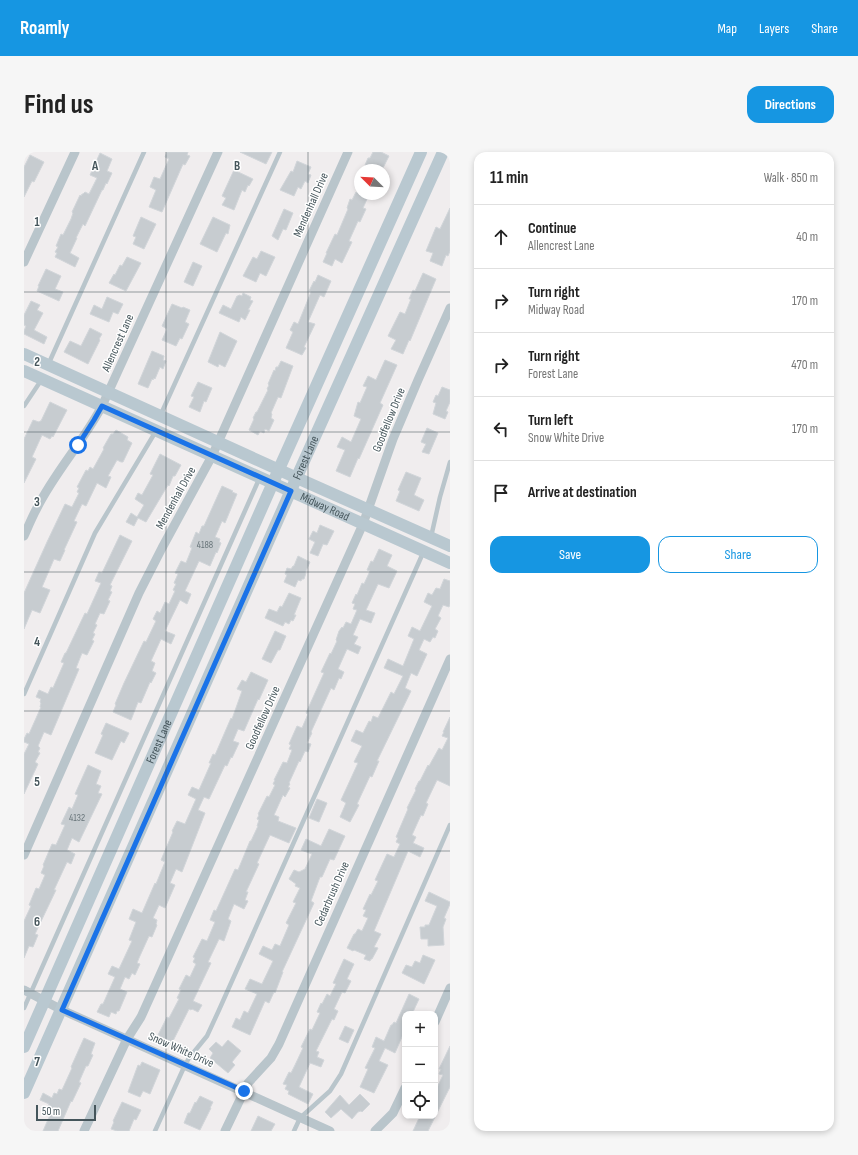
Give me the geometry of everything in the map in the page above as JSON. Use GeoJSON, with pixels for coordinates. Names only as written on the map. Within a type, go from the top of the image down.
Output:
{"type":"FeatureCollection","features":[{"type":"Feature","properties":{"kind":"main road","name":"Forest Lane"},"geometry":{"type":"LineString","coordinates":[[24,1047],[279,470],[422,152]]}},
{"type":"Feature","properties":{"kind":"main road","name":"Forest Lane"},"geometry":{"type":"LineString","coordinates":[[24,1092],[62,1010],[291,491],[443,152]]}},
{"type":"Feature","properties":{"kind":"main road","name":"Midway Road"},"geometry":{"type":"LineString","coordinates":[[24,354],[450,546]]}},
{"type":"Feature","properties":{"kind":"main road","name":"Midway Road"},"geometry":{"type":"LineString","coordinates":[[24,371],[450,563]]}},
{"type":"Feature","properties":{"kind":"street"},"geometry":{"type":"LineString","coordinates":[[24,262],[75,152]]}},
{"type":"Feature","properties":{"kind":"street","name":"Allencrest Lane"},"geometry":{"type":"LineString","coordinates":[[24,536],[41,501],[102,406],[218,152]]}},
{"type":"Feature","properties":{"kind":"street","name":"Mendenhall Drive"},"geometry":{"type":"LineString","coordinates":[[24,855],[139,593],[212,456],[348,152]]}},
{"type":"Feature","properties":{"kind":"street","name":"Goodfellow Drive"},"geometry":{"type":"LineString","coordinates":[[84,1131],[126,1039],[141,1017],[363,524],[394,439],[450,308]]}},
{"type":"Feature","properties":{"kind":"street","name":"Cedarbrush Drive"},"geometry":{"type":"LineString","coordinates":[[225,1131],[248,1083],[271,1058],[279,1044],[450,659]]}},
{"type":"Feature","properties":{"kind":"street"},"geometry":{"type":"LineString","coordinates":[[438,1015],[450,988]]}},
{"type":"Feature","properties":{"kind":"street","name":"Snow White Drive"},"geometry":{"type":"LineString","coordinates":[[27,992],[62,1010],[330,1131]]}},
{"type":"Feature","properties":{"kind":"street"},"geometry":{"type":"LineString","coordinates":[[376,1131],[394,1113],[402,1095]]}},
{"type":"Feature","properties":{"kind":"lane"},"geometry":{"type":"LineString","coordinates":[[48,365],[144,152]]}},
{"type":"Feature","properties":{"kind":"lane"},"geometry":{"type":"LineString","coordinates":[[160,416],[280,152]]}},
{"type":"Feature","properties":{"kind":"lane"},"geometry":{"type":"LineString","coordinates":[[24,406],[42,379]]}},
{"type":"Feature","properties":{"kind":"lane"},"geometry":{"type":"LineString","coordinates":[[24,694],[95,533],[156,430]]}},
{"type":"Feature","properties":{"kind":"lane"},"geometry":{"type":"LineString","coordinates":[[431,537],[450,462]]}},
{"type":"Feature","properties":{"kind":"lane"},"geometry":{"type":"LineString","coordinates":[[24,1008],[27,992],[260,477]]}},
{"type":"Feature","properties":{"kind":"lane"},"geometry":{"type":"LineString","coordinates":[[155,1131],[185,1065],[207,1036],[424,551]]}},
{"type":"Feature","properties":{"kind":"lane"},"geometry":{"type":"LineString","coordinates":[[294,1131],[300,1118],[330,1091],[341,1074],[450,825]]}},
{"type":"Feature","properties":{"kind":"building"},"geometry":{"type":"Polygon","coordinates":[[[167,152],[188,152],[187,155],[190,156],[185,165],[183,164],[162,212],[149,207],[156,190],[150,187],[154,177],[160,179],[169,159],[165,157],[167,152]]]}},
{"type":"Feature","properties":{"kind":"building"},"geometry":{"type":"Polygon","coordinates":[[[240,152],[272,152],[266,164],[240,152]]]}},
{"type":"Feature","properties":{"kind":"building"},"geometry":{"type":"Polygon","coordinates":[[[373,152],[381,152],[389,156],[385,164],[365,164],[368,158],[370,158],[373,152]]]}},
{"type":"Feature","properties":{"kind":"building"},"geometry":{"type":"Polygon","coordinates":[[[100,153],[112,159],[107,171],[112,173],[85,226],[83,224],[70,253],[79,258],[75,267],[55,257],[57,253],[55,252],[58,247],[56,246],[61,234],[63,235],[71,219],[72,212],[80,195],[81,196],[85,192],[89,194],[97,178],[90,175],[100,153]]]}},
{"type":"Feature","properties":{"kind":"building"},"geometry":{"type":"Polygon","coordinates":[[[30,155],[44,162],[34,182],[32,181],[24,197],[24,167],[30,155]]]}},
{"type":"Feature","properties":{"kind":"building"},"geometry":{"type":"Polygon","coordinates":[[[297,161],[311,167],[308,174],[311,175],[308,183],[305,181],[301,189],[298,187],[294,196],[280,190],[291,171],[293,172],[297,161]]]}},
{"type":"Feature","properties":{"kind":"building"},"geometry":{"type":"Polygon","coordinates":[[[234,170],[253,179],[245,192],[242,190],[234,210],[222,205],[226,198],[222,196],[234,170]]]}},
{"type":"Feature","properties":{"kind":"building"},"geometry":{"type":"Polygon","coordinates":[[[354,196],[354,200],[367,200],[363,208],[366,209],[360,222],[358,221],[349,241],[352,242],[342,263],[335,259],[332,266],[323,262],[335,234],[337,235],[348,209],[350,199],[352,200],[354,196]]]}},
{"type":"Feature","properties":{"kind":"building"},"geometry":{"type":"Polygon","coordinates":[[[450,208],[450,251],[448,256],[446,255],[442,266],[430,261],[433,253],[426,251],[436,227],[440,229],[450,208]]]}},
{"type":"Feature","properties":{"kind":"building"},"geometry":{"type":"Polygon","coordinates":[[[284,209],[293,213],[286,230],[283,229],[278,240],[272,236],[284,209]]]}},
{"type":"Feature","properties":{"kind":"building"},"geometry":{"type":"Polygon","coordinates":[[[141,217],[156,224],[144,249],[133,244],[136,237],[133,236],[141,217]]]}},
{"type":"Feature","properties":{"kind":"building"},"geometry":{"type":"Polygon","coordinates":[[[213,217],[230,225],[228,234],[226,233],[217,252],[200,244],[213,217]]]}},
{"type":"Feature","properties":{"kind":"building"},"geometry":{"type":"Polygon","coordinates":[[[261,251],[275,257],[266,276],[260,273],[256,282],[243,276],[253,257],[257,259],[261,251]]]}},
{"type":"Feature","properties":{"kind":"building"},"geometry":{"type":"Polygon","coordinates":[[[127,257],[141,263],[126,291],[109,283],[120,265],[122,266],[127,257]]]}},
{"type":"Feature","properties":{"kind":"building"},"geometry":{"type":"Polygon","coordinates":[[[193,262],[202,266],[193,286],[184,282],[193,262]]]}},
{"type":"Feature","properties":{"kind":"building"},"geometry":{"type":"Polygon","coordinates":[[[46,269],[61,276],[55,289],[63,292],[59,301],[37,291],[46,269]]]}},
{"type":"Feature","properties":{"kind":"building"},"geometry":{"type":"Polygon","coordinates":[[[423,273],[436,279],[403,354],[391,349],[396,340],[388,336],[400,312],[405,314],[411,299],[409,299],[413,290],[415,291],[423,273]]]}},
{"type":"Feature","properties":{"kind":"building"},"geometry":{"type":"Polygon","coordinates":[[[318,275],[331,281],[324,297],[320,295],[308,322],[315,324],[304,347],[306,348],[302,355],[286,348],[293,332],[290,330],[294,322],[298,324],[311,292],[309,291],[318,275]]]}},
{"type":"Feature","properties":{"kind":"building"},"geometry":{"type":"Polygon","coordinates":[[[243,293],[251,297],[250,300],[253,301],[245,320],[241,317],[239,322],[219,313],[223,305],[231,309],[237,296],[242,296],[243,293]]]}},
{"type":"Feature","properties":{"kind":"building"},"geometry":{"type":"Polygon","coordinates":[[[107,297],[123,304],[118,314],[113,312],[109,322],[90,314],[94,305],[102,309],[107,297]]]}},
{"type":"Feature","properties":{"kind":"building"},"geometry":{"type":"Polygon","coordinates":[[[31,301],[40,305],[37,310],[43,313],[34,330],[47,337],[44,344],[24,334],[26,326],[24,325],[24,315],[31,301]]]}},
{"type":"Feature","properties":{"kind":"building"},"geometry":{"type":"Polygon","coordinates":[[[172,304],[190,310],[185,322],[189,324],[182,339],[180,338],[176,346],[162,340],[167,329],[162,326],[172,304]]]}},
{"type":"Feature","properties":{"kind":"building"},"geometry":{"type":"Polygon","coordinates":[[[90,328],[102,334],[88,364],[64,352],[70,341],[81,346],[90,328]]]}},
{"type":"Feature","properties":{"kind":"building"},"geometry":{"type":"Polygon","coordinates":[[[220,332],[237,341],[225,367],[219,364],[218,367],[208,362],[220,332]]]}},
{"type":"Feature","properties":{"kind":"building"},"geometry":{"type":"Polygon","coordinates":[[[152,351],[164,356],[163,360],[166,361],[163,369],[160,367],[155,379],[152,379],[148,388],[138,384],[152,351]]]}},
{"type":"Feature","properties":{"kind":"building"},"geometry":{"type":"Polygon","coordinates":[[[385,360],[397,365],[380,403],[383,405],[350,477],[336,471],[345,450],[337,447],[342,437],[351,442],[361,419],[354,416],[358,402],[360,403],[367,387],[363,386],[368,376],[376,380],[385,360]]]}},
{"type":"Feature","properties":{"kind":"building"},"geometry":{"type":"Polygon","coordinates":[[[281,361],[293,366],[281,398],[278,397],[271,413],[271,418],[274,420],[269,431],[265,429],[264,433],[260,431],[258,435],[249,430],[254,419],[253,418],[268,390],[268,384],[274,370],[275,371],[276,367],[278,367],[281,361]]]}},
{"type":"Feature","properties":{"kind":"building"},"geometry":{"type":"Polygon","coordinates":[[[198,382],[212,388],[206,402],[204,401],[200,412],[189,407],[194,397],[191,396],[198,382]]]}},
{"type":"Feature","properties":{"kind":"building"},"geometry":{"type":"Polygon","coordinates":[[[442,387],[450,390],[450,402],[446,411],[448,412],[445,419],[433,414],[436,403],[433,402],[436,395],[438,396],[442,387]]]}},
{"type":"Feature","properties":{"kind":"building"},"geometry":{"type":"Polygon","coordinates":[[[50,402],[67,410],[53,437],[52,436],[50,439],[42,435],[32,457],[36,459],[24,483],[24,439],[33,420],[39,422],[41,421],[50,402]]]}},
{"type":"Feature","properties":{"kind":"building"},"geometry":{"type":"Polygon","coordinates":[[[427,428],[438,433],[429,454],[422,452],[426,444],[421,442],[427,428]]]}},
{"type":"Feature","properties":{"kind":"building"},"geometry":{"type":"Polygon","coordinates":[[[116,430],[128,437],[127,440],[132,443],[123,462],[117,460],[108,476],[111,477],[106,488],[97,483],[86,506],[82,504],[74,521],[77,522],[60,561],[54,559],[42,587],[50,590],[40,613],[32,610],[24,629],[24,593],[47,542],[65,504],[72,507],[79,493],[77,492],[79,488],[77,487],[86,470],[88,471],[90,467],[93,469],[111,434],[113,434],[116,430]]]}},
{"type":"Feature","properties":{"kind":"building"},"geometry":{"type":"Polygon","coordinates":[[[160,454],[181,465],[146,522],[138,518],[134,526],[126,522],[131,513],[137,517],[144,505],[135,499],[138,493],[142,495],[153,475],[150,474],[160,454]]]}},
{"type":"Feature","properties":{"kind":"building"},"geometry":{"type":"Polygon","coordinates":[[[406,472],[421,478],[414,495],[424,500],[419,511],[396,501],[400,491],[398,490],[406,472]]]}},
{"type":"Feature","properties":{"kind":"building"},"geometry":{"type":"Polygon","coordinates":[[[222,486],[237,494],[225,523],[222,521],[215,537],[220,539],[219,542],[221,543],[210,566],[199,561],[185,591],[191,594],[187,604],[180,600],[165,631],[175,635],[171,644],[161,639],[151,661],[155,663],[152,671],[156,673],[151,683],[150,682],[141,703],[138,702],[131,720],[113,712],[116,705],[115,704],[144,641],[146,642],[156,621],[153,619],[157,611],[160,613],[165,602],[169,604],[175,591],[173,590],[176,584],[174,583],[178,574],[175,573],[181,561],[186,563],[196,532],[199,534],[202,526],[204,526],[222,486]]]}},
{"type":"Feature","properties":{"kind":"building"},"geometry":{"type":"Polygon","coordinates":[[[320,525],[334,531],[327,545],[323,544],[318,556],[310,553],[315,542],[309,539],[313,531],[317,533],[320,525]]]}},
{"type":"Feature","properties":{"kind":"building"},"geometry":{"type":"Polygon","coordinates":[[[120,535],[132,541],[110,585],[112,586],[110,591],[112,592],[108,600],[110,601],[104,614],[100,613],[95,624],[97,625],[93,633],[95,634],[92,640],[94,641],[87,655],[82,653],[76,668],[79,669],[51,735],[44,732],[38,746],[40,748],[38,752],[40,753],[35,762],[38,764],[24,794],[24,754],[29,744],[24,742],[24,739],[27,733],[29,734],[41,707],[41,699],[36,697],[39,690],[48,694],[51,687],[53,688],[64,663],[61,662],[65,653],[85,613],[87,614],[101,583],[95,581],[99,572],[102,573],[120,535]]]}},
{"type":"Feature","properties":{"kind":"building"},"geometry":{"type":"Polygon","coordinates":[[[379,549],[392,555],[387,566],[397,571],[389,588],[378,584],[366,610],[375,613],[371,623],[360,619],[353,635],[358,637],[354,644],[361,647],[358,654],[347,649],[338,669],[344,672],[341,679],[339,678],[334,690],[331,688],[307,743],[311,744],[308,752],[305,751],[300,762],[299,761],[289,783],[290,784],[288,787],[290,788],[285,797],[283,795],[274,815],[279,817],[278,821],[296,828],[289,843],[270,835],[246,892],[248,892],[245,900],[248,901],[244,909],[234,904],[228,919],[231,921],[224,941],[219,939],[208,962],[211,963],[193,1001],[202,1005],[198,1012],[189,1009],[171,1045],[161,1040],[163,1038],[158,1035],[167,1017],[169,1018],[179,999],[177,998],[181,990],[179,989],[186,975],[190,977],[196,964],[193,962],[195,958],[193,957],[202,939],[207,941],[215,922],[210,920],[214,910],[216,911],[235,869],[238,870],[258,826],[258,814],[267,796],[269,797],[275,785],[273,784],[274,780],[283,762],[287,763],[292,750],[289,749],[291,745],[289,744],[297,726],[302,728],[308,714],[306,713],[324,673],[321,672],[337,641],[339,631],[342,627],[343,628],[346,622],[351,624],[357,610],[353,609],[355,604],[352,603],[362,583],[364,584],[370,571],[367,570],[371,561],[373,562],[379,549]]]}},
{"type":"Feature","properties":{"kind":"building"},"geometry":{"type":"Polygon","coordinates":[[[298,556],[310,562],[304,579],[301,581],[298,580],[295,587],[284,582],[287,575],[285,574],[287,568],[291,569],[294,566],[298,556]]]}},
{"type":"Feature","properties":{"kind":"building"},"geometry":{"type":"Polygon","coordinates":[[[444,579],[450,581],[449,607],[443,605],[438,616],[441,618],[435,629],[438,631],[435,638],[433,637],[430,642],[424,639],[419,650],[427,654],[417,676],[411,673],[405,688],[411,691],[377,761],[379,761],[372,777],[370,776],[357,804],[359,805],[350,822],[340,817],[346,803],[341,800],[358,763],[354,762],[362,746],[351,741],[356,730],[363,733],[369,721],[371,722],[373,716],[378,718],[391,692],[394,694],[403,676],[384,668],[388,659],[403,666],[414,639],[408,636],[412,627],[420,631],[432,606],[424,602],[428,593],[432,595],[436,588],[440,589],[444,579]]]}},
{"type":"Feature","properties":{"kind":"building"},"geometry":{"type":"Polygon","coordinates":[[[289,593],[301,598],[293,621],[291,620],[289,624],[285,622],[283,626],[265,618],[269,609],[277,612],[280,606],[282,607],[289,593]]]}},
{"type":"Feature","properties":{"kind":"building"},"geometry":{"type":"Polygon","coordinates":[[[275,631],[286,636],[280,650],[278,650],[271,663],[262,659],[275,631]]]}},
{"type":"Feature","properties":{"kind":"building"},"geometry":{"type":"Polygon","coordinates":[[[251,672],[268,680],[244,731],[238,729],[233,741],[239,743],[232,758],[231,757],[227,766],[225,765],[209,799],[204,797],[198,810],[205,813],[182,872],[176,869],[170,883],[175,885],[165,908],[159,905],[153,918],[157,920],[157,925],[152,937],[149,936],[139,958],[137,963],[140,964],[135,975],[132,973],[129,979],[125,977],[120,989],[127,992],[119,1011],[117,1011],[116,1014],[111,1012],[109,1017],[97,1012],[101,1004],[103,1004],[115,977],[108,974],[112,966],[119,969],[132,941],[129,940],[136,922],[129,919],[133,909],[142,913],[165,862],[161,860],[173,832],[172,831],[177,821],[185,824],[196,799],[188,795],[192,787],[199,790],[211,763],[209,763],[213,754],[215,755],[231,718],[232,719],[242,691],[237,689],[242,680],[246,682],[251,672]]]}},
{"type":"Feature","properties":{"kind":"building"},"geometry":{"type":"Polygon","coordinates":[[[450,717],[450,786],[437,780],[426,803],[428,804],[423,816],[421,815],[412,835],[416,837],[413,843],[424,848],[420,857],[408,851],[374,931],[381,934],[374,947],[378,948],[370,961],[364,959],[366,955],[347,948],[358,929],[362,931],[368,918],[363,916],[366,910],[363,909],[378,881],[375,880],[387,854],[394,857],[400,844],[396,842],[398,838],[396,837],[408,809],[407,808],[428,765],[429,766],[439,748],[442,750],[448,738],[442,736],[450,717]]]}},
{"type":"Feature","properties":{"kind":"building"},"geometry":{"type":"Polygon","coordinates":[[[106,723],[129,733],[124,743],[121,741],[112,760],[95,753],[103,735],[101,734],[106,723]]]}},
{"type":"Feature","properties":{"kind":"building"},"geometry":{"type":"Polygon","coordinates":[[[88,765],[101,771],[96,784],[101,786],[98,793],[102,794],[79,842],[72,838],[67,850],[75,854],[71,864],[67,862],[54,890],[56,890],[35,934],[38,935],[33,947],[29,946],[24,958],[24,921],[31,906],[29,905],[36,888],[39,889],[45,875],[41,873],[44,866],[43,865],[52,844],[56,845],[65,825],[61,824],[69,807],[72,809],[78,795],[75,794],[88,765]]]}},
{"type":"Feature","properties":{"kind":"building"},"geometry":{"type":"Polygon","coordinates":[[[317,799],[327,803],[319,822],[309,818],[317,799]]]}},
{"type":"Feature","properties":{"kind":"building"},"geometry":{"type":"Polygon","coordinates":[[[329,829],[345,836],[334,860],[330,859],[322,877],[320,877],[311,901],[314,903],[282,972],[275,993],[274,992],[269,1003],[265,1001],[250,1035],[232,1027],[236,1018],[240,1020],[244,1011],[248,1013],[257,994],[245,989],[250,979],[262,984],[273,961],[259,954],[263,946],[272,950],[275,944],[280,946],[289,925],[286,923],[296,903],[293,902],[300,888],[295,886],[296,884],[289,879],[294,870],[299,872],[305,869],[312,854],[301,850],[306,839],[321,846],[329,829]]]}},
{"type":"Feature","properties":{"kind":"building"},"geometry":{"type":"Polygon","coordinates":[[[429,892],[450,902],[444,918],[446,919],[443,927],[444,945],[428,946],[428,939],[421,939],[420,927],[429,925],[437,906],[425,901],[429,892]]]}},
{"type":"Feature","properties":{"kind":"building"},"geometry":{"type":"Polygon","coordinates":[[[423,955],[435,960],[424,984],[402,973],[406,965],[412,967],[415,961],[420,963],[423,955]]]}},
{"type":"Feature","properties":{"kind":"building"},"geometry":{"type":"Polygon","coordinates":[[[344,959],[354,964],[347,979],[351,981],[345,993],[342,992],[334,1009],[338,1011],[334,1020],[332,1019],[316,1051],[319,1052],[317,1057],[324,1060],[321,1067],[310,1063],[299,1087],[313,1094],[308,1104],[288,1094],[289,1091],[285,1089],[287,1085],[283,1084],[289,1072],[291,1073],[303,1048],[301,1047],[310,1029],[312,1030],[320,1013],[317,1012],[321,1003],[322,1004],[327,994],[330,996],[336,984],[333,983],[344,959]]]}},
{"type":"Feature","properties":{"kind":"building"},"geometry":{"type":"Polygon","coordinates":[[[409,994],[419,999],[413,1011],[402,1011],[402,1037],[395,1053],[385,1048],[379,1061],[388,1065],[374,1093],[360,1087],[368,1069],[365,1068],[375,1048],[372,1047],[376,1037],[384,1041],[391,1025],[394,1022],[396,1023],[409,994]]]}},
{"type":"Feature","properties":{"kind":"building"},"geometry":{"type":"Polygon","coordinates":[[[345,1026],[354,1030],[348,1043],[339,1039],[345,1026]]]}},
{"type":"Feature","properties":{"kind":"building"},"geometry":{"type":"Polygon","coordinates":[[[84,1038],[95,1043],[91,1054],[93,1055],[79,1082],[81,1083],[72,1102],[71,1101],[58,1131],[43,1131],[53,1108],[48,1106],[49,1104],[40,1100],[43,1093],[52,1098],[54,1093],[57,1094],[59,1089],[62,1090],[84,1038]]]}},
{"type":"Feature","properties":{"kind":"building"},"geometry":{"type":"Polygon","coordinates":[[[228,1040],[241,1051],[232,1062],[235,1065],[228,1073],[210,1058],[213,1053],[209,1049],[216,1042],[222,1047],[228,1040]]]}},
{"type":"Feature","properties":{"kind":"building"},"geometry":{"type":"Polygon","coordinates":[[[450,1046],[450,1087],[438,1111],[438,1086],[443,1075],[439,1074],[441,1069],[439,1069],[450,1046]]]}},
{"type":"Feature","properties":{"kind":"building"},"geometry":{"type":"Polygon","coordinates":[[[142,1062],[160,1070],[150,1094],[143,1091],[140,1097],[128,1092],[138,1065],[140,1066],[142,1062]]]}},
{"type":"Feature","properties":{"kind":"building"},"geometry":{"type":"Polygon","coordinates":[[[360,1094],[370,1104],[362,1112],[358,1112],[352,1119],[341,1109],[331,1118],[325,1112],[340,1095],[349,1105],[360,1094]]]}},
{"type":"Feature","properties":{"kind":"building"},"geometry":{"type":"Polygon","coordinates":[[[200,1096],[213,1102],[200,1130],[184,1123],[188,1113],[190,1113],[195,1102],[196,1103],[200,1096]]]}},
{"type":"Feature","properties":{"kind":"building"},"geometry":{"type":"Polygon","coordinates":[[[122,1102],[141,1110],[136,1120],[134,1119],[129,1131],[117,1131],[111,1129],[122,1102]]]}},
{"type":"Feature","properties":{"kind":"building"},"geometry":{"type":"Polygon","coordinates":[[[258,1116],[275,1124],[271,1131],[251,1131],[258,1116]]]}},
{"type":"Feature","properties":{"kind":"building"},"geometry":{"type":"Polygon","coordinates":[[[419,1119],[434,1119],[428,1131],[413,1131],[419,1119]]]}},
{"type":"Feature","properties":{"kind":"route"},"geometry":{"type":"LineString","coordinates":[[78,445],[102,406],[291,491],[62,1010],[244,1091]]}}]}
